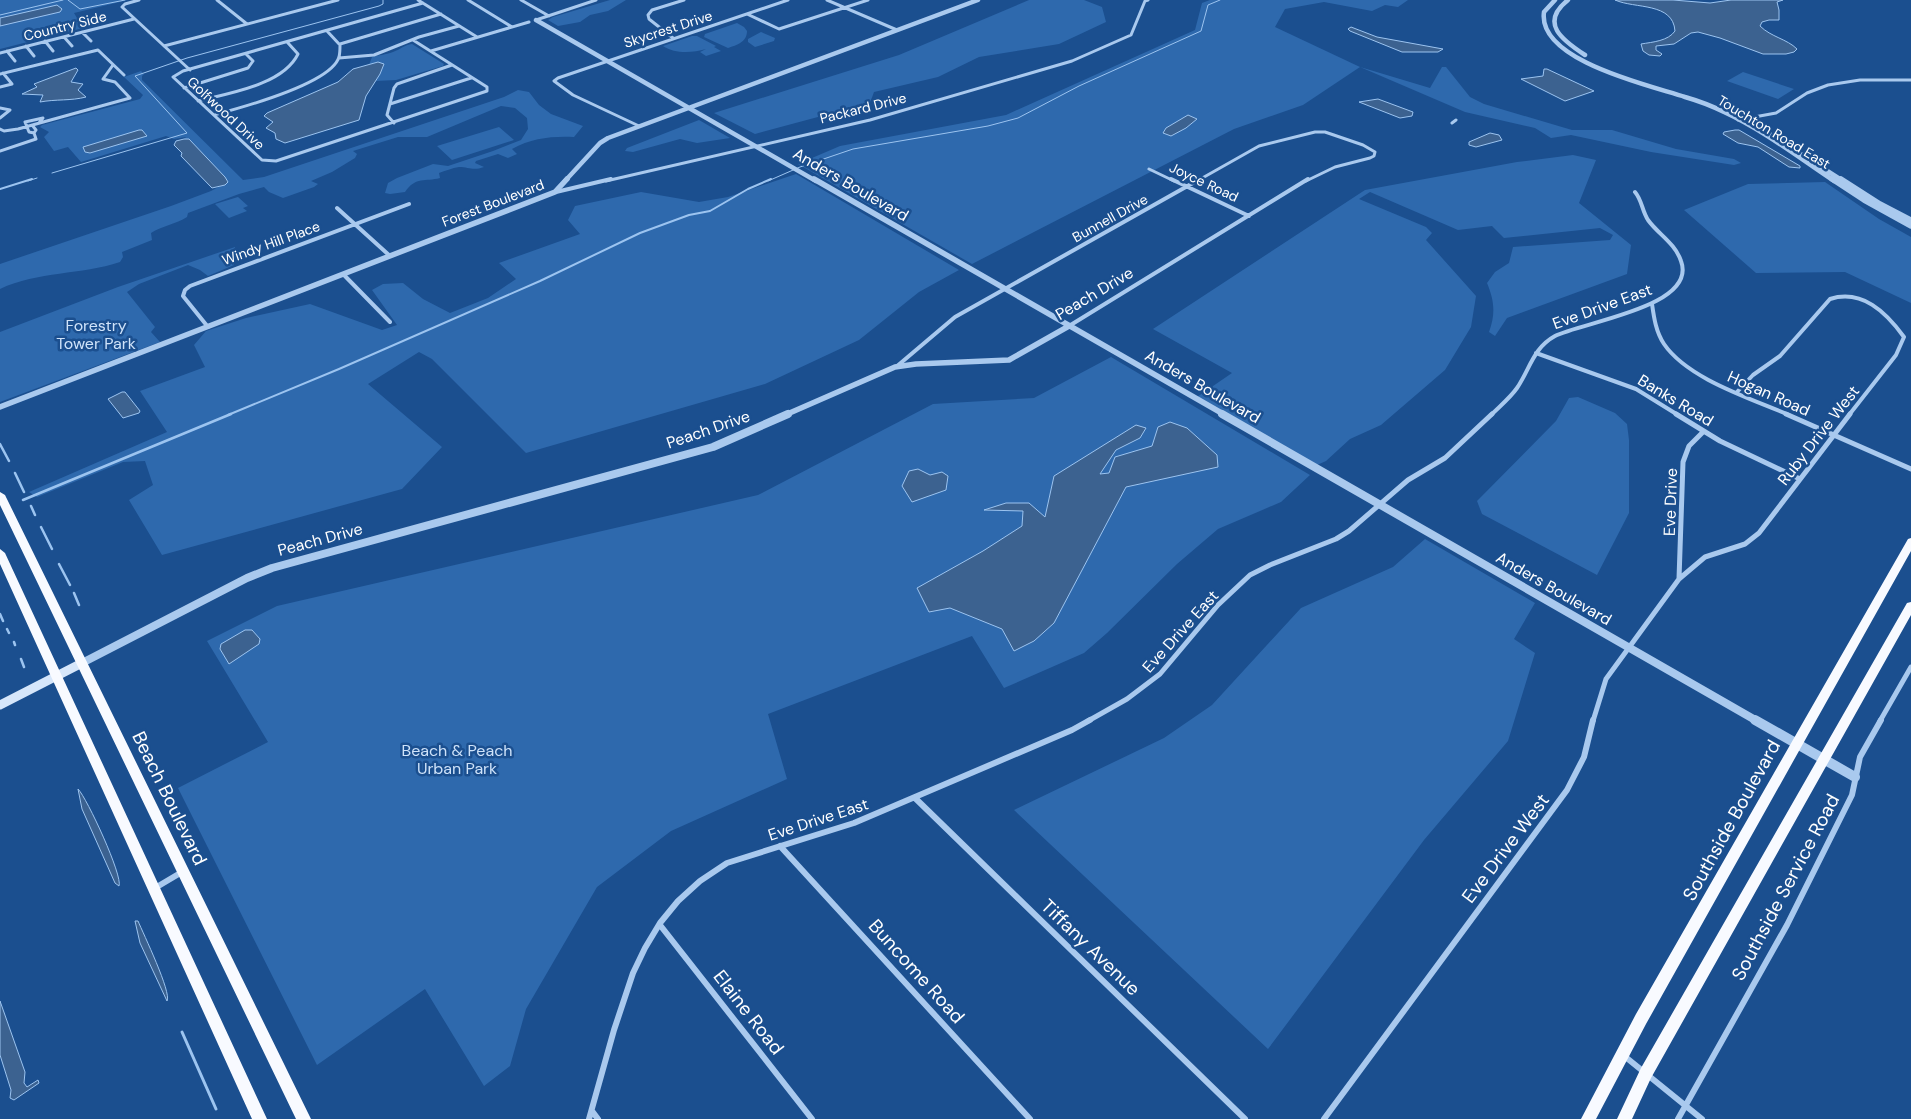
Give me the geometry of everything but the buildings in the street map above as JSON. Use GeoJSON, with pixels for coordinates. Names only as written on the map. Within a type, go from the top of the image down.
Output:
{"type":"FeatureCollection","features":[{"type":"Feature","properties":{"kind":"highway","name":"Beach Boulevard"},"geometry":{"type":"LineString","coordinates":[[0,495],[304,1119]]}},
{"type":"Feature","properties":{"kind":"highway","name":"Southside Boulevard"},"geometry":{"type":"LineString","coordinates":[[1588,1119],[1641,1019],[1911,542]]}},
{"type":"Feature","properties":{"kind":"highway"},"geometry":{"type":"LineString","coordinates":[[0,553],[260,1119]]}},
{"type":"Feature","properties":{"kind":"highway"},"geometry":{"type":"LineString","coordinates":[[1624,1119],[1646,1073],[1911,606]]}},
{"type":"Feature","properties":{"kind":"main road","name":"Peach Drive"},"geometry":{"type":"LineString","coordinates":[[0,705],[82,664]]}},
{"type":"Feature","properties":{"kind":"street"},"geometry":{"type":"LineString","coordinates":[[139,0],[122,6],[190,70]]}},
{"type":"Feature","properties":{"kind":"street"},"geometry":{"type":"LineString","coordinates":[[217,0],[247,24]]}},
{"type":"Feature","properties":{"kind":"street"},"geometry":{"type":"LineString","coordinates":[[320,0],[325,3]]}},
{"type":"Feature","properties":{"kind":"street"},"geometry":{"type":"LineString","coordinates":[[164,46],[338,0]]}},
{"type":"Feature","properties":{"kind":"street"},"geometry":{"type":"LineString","coordinates":[[418,0],[478,37]]}},
{"type":"Feature","properties":{"kind":"street"},"geometry":{"type":"LineString","coordinates":[[468,0],[512,26]]}},
{"type":"Feature","properties":{"kind":"street"},"geometry":{"type":"LineString","coordinates":[[521,0],[549,16]]}},
{"type":"Feature","properties":{"kind":"street"},"geometry":{"type":"LineString","coordinates":[[536,20],[596,0]]}},
{"type":"Feature","properties":{"kind":"street"},"geometry":{"type":"LineString","coordinates":[[672,38],[649,19],[648,15],[656,9],[684,0]]}},
{"type":"Feature","properties":{"kind":"street","name":"Skycrest Drive"},"geometry":{"type":"LineString","coordinates":[[639,126],[622,116],[587,103],[558,86],[554,81],[555,79],[788,0]]}},
{"type":"Feature","properties":{"kind":"street"},"geometry":{"type":"LineString","coordinates":[[827,0],[897,30]]}},
{"type":"Feature","properties":{"kind":"street"},"geometry":{"type":"LineString","coordinates":[[746,14],[779,29],[868,0]]}},
{"type":"Feature","properties":{"kind":"street","name":"Forest Boulevard"},"geometry":{"type":"LineString","coordinates":[[0,407],[555,192],[600,143],[639,126],[978,0]]}},
{"type":"Feature","properties":{"kind":"street","name":"Packard Drive"},"geometry":{"type":"LineString","coordinates":[[555,192],[870,120],[1079,59],[1131,35],[1145,0]]}},
{"type":"Feature","properties":{"kind":"street"},"geometry":{"type":"LineString","coordinates":[[1554,0],[1562,3],[1568,0]]}},
{"type":"Feature","properties":{"kind":"street","name":"Touchton Road East"},"geometry":{"type":"LineString","coordinates":[[1554,0],[1546,8],[1543,19],[1547,32],[1583,60],[1609,72],[1695,100],[1738,120],[1820,173],[1911,226]]}},
{"type":"Feature","properties":{"kind":"street","name":"Touchton Road East"},"geometry":{"type":"LineString","coordinates":[[1562,3],[1555,12],[1553,22],[1563,44],[1571,46],[1586,56],[1615,69],[1691,93],[1746,119],[1880,204],[1911,220]]}},
{"type":"Feature","properties":{"kind":"street","name":"Golfwood Drive"},"geometry":{"type":"LineString","coordinates":[[423,4],[177,73],[173,77],[262,160],[267,162],[282,159],[394,123],[488,90],[487,87],[471,78]]}},
{"type":"Feature","properties":{"kind":"street"},"geometry":{"type":"LineString","coordinates":[[340,44],[441,14]]}},
{"type":"Feature","properties":{"kind":"street","name":"Country Side"},"geometry":{"type":"LineString","coordinates":[[0,53],[134,19]]}},
{"type":"Feature","properties":{"kind":"street","name":"Anders Boulevard"},"geometry":{"type":"LineString","coordinates":[[536,20],[1855,777]]}},
{"type":"Feature","properties":{"kind":"street"},"geometry":{"type":"LineString","coordinates":[[431,51],[529,22]]}},
{"type":"Feature","properties":{"kind":"street"},"geometry":{"type":"LineString","coordinates":[[339,58],[374,55],[413,40],[459,26]]}},
{"type":"Feature","properties":{"kind":"street"},"geometry":{"type":"LineString","coordinates":[[214,115],[294,90],[318,78],[332,67],[339,58],[340,44],[327,31]]}},
{"type":"Feature","properties":{"kind":"street"},"geometry":{"type":"LineString","coordinates":[[82,32],[91,41]]}},
{"type":"Feature","properties":{"kind":"street"},"geometry":{"type":"LineString","coordinates":[[64,37],[72,46]]}},
{"type":"Feature","properties":{"kind":"street"},"geometry":{"type":"LineString","coordinates":[[413,40],[471,78]]}},
{"type":"Feature","properties":{"kind":"street"},"geometry":{"type":"LineString","coordinates":[[45,41],[53,51]]}},
{"type":"Feature","properties":{"kind":"street"},"geometry":{"type":"LineString","coordinates":[[198,101],[259,83],[286,71],[297,58],[296,50],[288,43]]}},
{"type":"Feature","properties":{"kind":"street"},"geometry":{"type":"LineString","coordinates":[[26,46],[34,56]]}},
{"type":"Feature","properties":{"kind":"street"},"geometry":{"type":"LineString","coordinates":[[0,87],[12,84],[2,73],[95,50],[98,50],[124,75]]}},
{"type":"Feature","properties":{"kind":"street"},"geometry":{"type":"LineString","coordinates":[[7,51],[15,61]]}},
{"type":"Feature","properties":{"kind":"street"},"geometry":{"type":"LineString","coordinates":[[184,88],[248,68],[253,62],[246,54]]}},
{"type":"Feature","properties":{"kind":"street"},"geometry":{"type":"LineString","coordinates":[[0,128],[7,131],[26,127],[130,98],[116,82],[103,79],[113,65]]}},
{"type":"Feature","properties":{"kind":"street"},"geometry":{"type":"LineString","coordinates":[[394,123],[387,117],[394,88],[401,82],[452,65]]}},
{"type":"Feature","properties":{"kind":"street"},"geometry":{"type":"LineString","coordinates":[[390,104],[471,78]]}},
{"type":"Feature","properties":{"kind":"street"},"geometry":{"type":"LineString","coordinates":[[1738,120],[1776,113],[1807,93],[1828,85],[1860,80],[1911,80]]}},
{"type":"Feature","properties":{"kind":"street"},"geometry":{"type":"LineString","coordinates":[[0,108],[10,110],[0,118]]}},
{"type":"Feature","properties":{"kind":"street"},"geometry":{"type":"LineString","coordinates":[[34,133],[29,132],[25,122],[43,118],[43,121],[39,123]]}},
{"type":"Feature","properties":{"kind":"street"},"geometry":{"type":"LineString","coordinates":[[1452,123],[1456,120]]}},
{"type":"Feature","properties":{"kind":"street"},"geometry":{"type":"LineString","coordinates":[[0,151],[34,140],[37,137],[34,133],[36,130],[32,125]]}},
{"type":"Feature","properties":{"kind":"street","name":"Bunnell Drive"},"geometry":{"type":"LineString","coordinates":[[895,367],[946,323],[1266,144],[1320,132],[1335,134],[1351,140]]}},
{"type":"Feature","properties":{"kind":"street","name":"Peach Drive"},"geometry":{"type":"LineString","coordinates":[[82,664],[247,578],[272,568],[713,447],[895,367],[916,364],[1009,360],[1323,171],[1374,156],[1375,152],[1372,149],[1351,140]]}},
{"type":"Feature","properties":{"kind":"street","name":"Joyce Road"},"geometry":{"type":"LineString","coordinates":[[1149,169],[1250,216]]}},
{"type":"Feature","properties":{"kind":"street"},"geometry":{"type":"LineString","coordinates":[[1820,173],[1829,172]]}},
{"type":"Feature","properties":{"kind":"street","name":"Eve Drive East"},"geometry":{"type":"LineString","coordinates":[[589,1119],[630,979],[646,945],[684,894],[710,873],[727,863],[854,822],[915,798],[1072,730],[1127,700],[1160,674],[1218,605],[1250,575],[1270,564],[1336,539],[1380,505],[1408,480],[1445,458],[1509,398],[1542,344],[1555,336],[1652,304],[1677,286],[1683,276],[1683,264],[1674,247],[1647,219],[1640,206],[1639,197],[1635,192]]}},
{"type":"Feature","properties":{"kind":"street","name":"Windy Hill Place"},"geometry":{"type":"LineString","coordinates":[[208,327],[183,296],[190,286],[409,204]]}},
{"type":"Feature","properties":{"kind":"street"},"geometry":{"type":"LineString","coordinates":[[337,208],[390,256]]}},
{"type":"Feature","properties":{"kind":"street"},"geometry":{"type":"LineString","coordinates":[[343,274],[390,322]]}},
{"type":"Feature","properties":{"kind":"street","name":"Ruby Drive West"},"geometry":{"type":"LineString","coordinates":[[1679,579],[1688,569],[1715,552],[1741,546],[1754,539],[1891,361],[1905,339],[1902,333],[1873,305],[1857,297],[1842,295],[1830,299],[1780,356],[1761,368],[1737,392]]}},
{"type":"Feature","properties":{"kind":"street","name":"Hogan Road"},"geometry":{"type":"LineString","coordinates":[[1652,304],[1656,332],[1670,351],[1694,370],[1737,392],[1911,469]]}},
{"type":"Feature","properties":{"kind":"street","name":"Banks Road"},"geometry":{"type":"LineString","coordinates":[[1536,353],[1636,388],[1703,432],[1800,479]]}},
{"type":"Feature","properties":{"kind":"street","name":"Eve Drive"},"geometry":{"type":"LineString","coordinates":[[1679,579],[1683,462],[1689,446],[1703,432]]}},
{"type":"Feature","properties":{"kind":"street","name":"Eve Drive West"},"geometry":{"type":"LineString","coordinates":[[1324,1119],[1567,790],[1584,758],[1602,687],[1679,579]]}},
{"type":"Feature","properties":{"kind":"street","name":"Southside Service Road"},"geometry":{"type":"LineString","coordinates":[[1678,1119],[1687,1107],[1787,924],[1852,795],[1860,757],[1911,667]]}},
{"type":"Feature","properties":{"kind":"street","name":"Tiffany Avenue"},"geometry":{"type":"LineString","coordinates":[[915,798],[1245,1119]]}},
{"type":"Feature","properties":{"kind":"street","name":"Buncome Road"},"geometry":{"type":"LineString","coordinates":[[780,846],[1030,1119]]}},
{"type":"Feature","properties":{"kind":"street"},"geometry":{"type":"LineString","coordinates":[[154,888],[183,871]]}},
{"type":"Feature","properties":{"kind":"street","name":"Elaine Road"},"geometry":{"type":"LineString","coordinates":[[660,925],[812,1119]]}},
{"type":"Feature","properties":{"kind":"street"},"geometry":{"type":"LineString","coordinates":[[1623,1055],[1702,1119]]}},
{"type":"Feature","properties":{"kind":"street"},"geometry":{"type":"LineString","coordinates":[[592,1111],[598,1119]]}},
{"type":"Feature","properties":{"kind":"green space"},"geometry":{"type":"Polygon","coordinates":[[[0,0],[128,0],[74,13],[83,28],[0,49],[0,0]]]}},
{"type":"Feature","properties":{"kind":"green space"},"geometry":{"type":"Polygon","coordinates":[[[610,0],[626,0],[608,11],[590,15],[580,22],[558,26],[548,20],[553,17],[610,0]]]}},
{"type":"Feature","properties":{"kind":"green space"},"geometry":{"type":"Polygon","coordinates":[[[1029,0],[1084,0],[1102,7],[1106,22],[1059,44],[979,57],[938,77],[874,92],[870,103],[755,134],[714,113],[899,55],[1029,0]]]}},
{"type":"Feature","properties":{"kind":"green space"},"geometry":{"type":"Polygon","coordinates":[[[1210,0],[1408,0],[1398,7],[1385,5],[1372,11],[1324,2],[1285,9],[1275,27],[1360,67],[1303,105],[1234,129],[972,264],[798,164],[840,146],[1006,115],[1195,30],[1202,3],[1210,0]]]}},
{"type":"Feature","properties":{"kind":"green space"},"geometry":{"type":"Polygon","coordinates":[[[737,23],[744,27],[747,35],[735,46],[728,48],[704,37],[705,34],[737,23]]]}},
{"type":"Feature","properties":{"kind":"green space"},"geometry":{"type":"Polygon","coordinates":[[[761,32],[775,38],[774,41],[755,47],[748,42],[748,39],[761,32]]]}},
{"type":"Feature","properties":{"kind":"green space"},"geometry":{"type":"Polygon","coordinates":[[[697,36],[716,46],[714,47],[721,51],[706,56],[700,52],[706,49],[684,52],[668,49],[663,46],[697,36]]]}},
{"type":"Feature","properties":{"kind":"green space"},"geometry":{"type":"Polygon","coordinates":[[[412,44],[444,64],[443,66],[396,80],[375,81],[380,74],[378,62],[369,65],[372,57],[390,53],[412,44]]]}},
{"type":"Feature","properties":{"kind":"green space"},"geometry":{"type":"Polygon","coordinates":[[[1360,67],[1430,88],[1442,67],[1446,67],[1470,97],[1484,104],[1572,130],[1612,130],[1676,149],[1734,159],[1741,163],[1734,165],[1651,152],[1571,135],[1551,138],[1535,128],[1465,112],[1360,67]]]}},
{"type":"Feature","properties":{"kind":"green space"},"geometry":{"type":"Polygon","coordinates":[[[141,71],[144,74],[142,80],[243,180],[264,177],[504,97],[518,90],[529,92],[539,105],[551,114],[583,126],[574,137],[550,137],[527,142],[512,149],[517,154],[508,158],[498,154],[476,161],[475,163],[484,167],[477,169],[454,168],[439,173],[440,178],[421,180],[409,187],[405,192],[385,193],[388,183],[397,178],[433,164],[448,166],[521,140],[528,129],[527,118],[515,108],[501,106],[427,137],[398,137],[353,151],[357,154],[355,158],[332,172],[311,181],[318,184],[314,187],[283,198],[269,192],[264,187],[188,213],[187,217],[151,233],[152,240],[122,252],[123,257],[120,262],[29,279],[0,289],[0,264],[171,206],[211,191],[228,182],[189,140],[184,139],[186,137],[174,139],[166,136],[81,162],[68,147],[54,151],[44,137],[49,132],[40,127],[42,125],[140,99],[143,95],[124,77],[141,71]]]}},
{"type":"Feature","properties":{"kind":"green space"},"geometry":{"type":"Polygon","coordinates":[[[1743,72],[1794,89],[1778,99],[1727,81],[1743,72]]]}},
{"type":"Feature","properties":{"kind":"green space"},"geometry":{"type":"Polygon","coordinates":[[[699,120],[730,138],[697,143],[680,139],[633,152],[625,151],[627,148],[699,120]]]}},
{"type":"Feature","properties":{"kind":"green space"},"geometry":{"type":"Polygon","coordinates":[[[499,127],[514,140],[452,160],[437,146],[499,127]]]}},
{"type":"Feature","properties":{"kind":"green space"},"geometry":{"type":"Polygon","coordinates":[[[1573,155],[1596,160],[1579,203],[1631,245],[1627,274],[1507,318],[1495,336],[1489,332],[1493,319],[1493,307],[1487,283],[1495,272],[1509,263],[1513,247],[1610,240],[1613,235],[1600,228],[1504,238],[1492,226],[1458,230],[1370,192],[1359,199],[1426,227],[1432,233],[1426,240],[1476,296],[1471,327],[1445,370],[1381,425],[1350,439],[1326,461],[1317,465],[1197,397],[1232,373],[1153,329],[1365,190],[1517,162],[1573,155]]]}},
{"type":"Feature","properties":{"kind":"green space"},"geometry":{"type":"Polygon","coordinates":[[[796,174],[959,270],[919,292],[859,340],[765,384],[526,453],[432,359],[419,352],[368,384],[442,447],[402,489],[162,555],[129,500],[153,485],[145,461],[123,462],[37,497],[29,492],[167,432],[140,391],[205,367],[194,345],[206,331],[246,318],[310,304],[382,330],[397,325],[372,290],[383,284],[403,283],[423,299],[450,313],[488,298],[516,279],[499,263],[580,234],[568,220],[575,206],[641,192],[699,202],[728,197],[796,174]]]}},
{"type":"Feature","properties":{"kind":"green space"},"geometry":{"type":"Polygon","coordinates":[[[1825,182],[1879,219],[1911,237],[1911,303],[1845,272],[1756,273],[1684,210],[1748,184],[1825,182]]]}},
{"type":"Feature","properties":{"kind":"green space"},"geometry":{"type":"Polygon","coordinates":[[[238,197],[248,206],[243,208],[247,211],[229,218],[215,204],[238,197]]]}},
{"type":"Feature","properties":{"kind":"green space","name":"Forestry Tower Park"},"geometry":{"type":"Polygon","coordinates":[[[235,247],[234,265],[208,276],[188,265],[139,284],[127,292],[155,327],[151,332],[160,342],[0,402],[0,332],[118,287],[235,247]]]}},
{"type":"Feature","properties":{"kind":"green space","name":"Beach & Peach Urban Park"},"geometry":{"type":"Polygon","coordinates":[[[1111,357],[1310,475],[1281,502],[1218,529],[1177,564],[1084,653],[1004,688],[972,636],[768,714],[787,779],[671,831],[597,887],[526,1009],[510,1066],[484,1086],[425,989],[317,1065],[178,788],[268,742],[207,641],[277,606],[758,495],[933,404],[1034,398],[1111,357]]]}},
{"type":"Feature","properties":{"kind":"green space"},"geometry":{"type":"Polygon","coordinates":[[[1578,397],[1615,413],[1627,424],[1629,440],[1629,513],[1597,575],[1482,514],[1477,501],[1556,421],[1569,398],[1578,397]]]}},
{"type":"Feature","properties":{"kind":"green space"},"geometry":{"type":"Polygon","coordinates":[[[1425,539],[1535,603],[1514,639],[1535,653],[1508,741],[1424,840],[1268,1049],[1014,810],[1164,738],[1212,705],[1301,608],[1393,567],[1425,539]]]}},
{"type":"Feature","properties":{"kind":"shaded area"},"geometry":{"type":"Polygon","coordinates":[[[1615,0],[1673,0],[1710,3],[1731,0],[1783,0],[1777,2],[1779,20],[1762,22],[1760,26],[1797,49],[1786,54],[1763,54],[1698,32],[1691,33],[1674,44],[1656,46],[1656,50],[1662,54],[1660,56],[1649,55],[1643,51],[1641,44],[1668,37],[1675,31],[1673,22],[1668,15],[1660,11],[1615,0]]]}},
{"type":"Feature","properties":{"kind":"shaded area"},"geometry":{"type":"Polygon","coordinates":[[[57,5],[62,9],[60,12],[0,26],[0,18],[57,5]]]}},
{"type":"Feature","properties":{"kind":"shaded area"},"geometry":{"type":"Polygon","coordinates":[[[1351,27],[1377,37],[1443,49],[1438,52],[1402,52],[1350,31],[1348,29],[1351,27]]]}},
{"type":"Feature","properties":{"kind":"shaded area"},"geometry":{"type":"Polygon","coordinates":[[[378,62],[384,64],[366,96],[359,120],[285,143],[276,139],[275,133],[266,128],[273,122],[264,116],[267,113],[338,82],[353,69],[378,62]]]}},
{"type":"Feature","properties":{"kind":"shaded area"},"geometry":{"type":"Polygon","coordinates":[[[76,68],[78,70],[71,82],[83,84],[78,90],[86,97],[40,102],[43,95],[22,94],[37,87],[34,84],[76,68]]]}},
{"type":"Feature","properties":{"kind":"shaded area"},"geometry":{"type":"Polygon","coordinates":[[[1544,69],[1594,91],[1565,101],[1521,79],[1543,76],[1544,69]]]}},
{"type":"Feature","properties":{"kind":"shaded area"},"geometry":{"type":"Polygon","coordinates":[[[1378,99],[1413,112],[1412,116],[1400,118],[1359,102],[1378,99]]]}},
{"type":"Feature","properties":{"kind":"shaded area"},"geometry":{"type":"Polygon","coordinates":[[[1188,115],[1197,119],[1186,128],[1171,136],[1163,133],[1166,128],[1188,115]]]}},
{"type":"Feature","properties":{"kind":"shaded area"},"geometry":{"type":"Polygon","coordinates":[[[142,130],[147,136],[90,153],[85,152],[83,147],[142,130]]]}},
{"type":"Feature","properties":{"kind":"shaded area"},"geometry":{"type":"Polygon","coordinates":[[[1739,130],[1800,166],[1800,168],[1789,167],[1758,147],[1738,143],[1723,134],[1724,132],[1739,130]]]}},
{"type":"Feature","properties":{"kind":"shaded area"},"geometry":{"type":"Polygon","coordinates":[[[1490,133],[1499,135],[1502,140],[1476,147],[1469,145],[1469,142],[1490,133]]]}},
{"type":"Feature","properties":{"kind":"shaded area"},"geometry":{"type":"Polygon","coordinates":[[[189,139],[225,177],[228,182],[225,185],[212,188],[181,156],[182,153],[174,145],[176,141],[189,139]]]}},
{"type":"Feature","properties":{"kind":"shaded area"},"geometry":{"type":"Polygon","coordinates":[[[125,392],[140,411],[139,413],[123,418],[108,399],[125,392]]]}},
{"type":"Feature","properties":{"kind":"shaded area"},"geometry":{"type":"Polygon","coordinates":[[[1170,422],[1187,428],[1217,455],[1218,467],[1126,487],[1054,623],[1034,641],[1014,651],[1002,629],[950,608],[929,612],[917,588],[983,551],[1022,526],[1023,511],[984,510],[1006,503],[1029,503],[1045,517],[1054,476],[1136,425],[1146,428],[1140,438],[1116,450],[1100,474],[1109,473],[1115,457],[1152,446],[1158,427],[1170,422]]]}},
{"type":"Feature","properties":{"kind":"shaded area"},"geometry":{"type":"Polygon","coordinates":[[[918,469],[930,475],[942,472],[948,476],[946,490],[912,502],[902,486],[909,471],[918,469]]]}},
{"type":"Feature","properties":{"kind":"shaded area"},"geometry":{"type":"Polygon","coordinates":[[[245,630],[252,630],[260,639],[259,644],[229,664],[220,649],[221,644],[245,630]]]}},
{"type":"Feature","properties":{"kind":"shaded area"},"geometry":{"type":"Polygon","coordinates":[[[78,789],[83,795],[103,837],[116,868],[119,886],[115,883],[82,809],[78,789]]]}},
{"type":"Feature","properties":{"kind":"shaded area"},"geometry":{"type":"Polygon","coordinates":[[[135,921],[138,921],[156,962],[165,987],[167,1001],[140,943],[135,921]]]}},
{"type":"Feature","properties":{"kind":"shaded area"},"geometry":{"type":"Polygon","coordinates":[[[0,1001],[25,1072],[24,1083],[27,1087],[38,1080],[39,1083],[14,1100],[10,1098],[11,1090],[0,1055],[0,1001]]]}},
{"type":"Feature","properties":{"kind":"waterway"},"geometry":{"type":"LineString","coordinates":[[0,15],[63,0]]}},
{"type":"Feature","properties":{"kind":"waterway"},"geometry":{"type":"LineString","coordinates":[[68,0],[80,9],[125,0]]}},
{"type":"Feature","properties":{"kind":"waterway"},"geometry":{"type":"LineString","coordinates":[[52,173],[187,133],[135,76],[187,58],[379,6],[383,4],[383,0]]}},
{"type":"Feature","properties":{"kind":"waterway"},"geometry":{"type":"LineString","coordinates":[[768,181],[800,167],[853,149],[988,126],[1018,118],[1079,86],[1201,31],[1208,5],[1220,0]]}},
{"type":"Feature","properties":{"kind":"waterway"},"geometry":{"type":"LineString","coordinates":[[28,181],[37,178]]}},
{"type":"Feature","properties":{"kind":"waterway"},"geometry":{"type":"LineString","coordinates":[[0,189],[32,179]]}},
{"type":"Feature","properties":{"kind":"waterway"},"geometry":{"type":"LineString","coordinates":[[228,415],[339,369],[540,281],[640,233],[689,215],[710,211],[748,189],[771,179]]}},
{"type":"Feature","properties":{"kind":"waterway"},"geometry":{"type":"LineString","coordinates":[[23,500],[231,414]]}},
{"type":"Feature","properties":{"kind":"waterway"},"geometry":{"type":"LineString","coordinates":[[0,444],[9,461]]}},
{"type":"Feature","properties":{"kind":"waterway"},"geometry":{"type":"LineString","coordinates":[[15,473],[24,492]]}},
{"type":"Feature","properties":{"kind":"waterway"},"geometry":{"type":"LineString","coordinates":[[31,506],[35,515]]}},
{"type":"Feature","properties":{"kind":"waterway"},"geometry":{"type":"LineString","coordinates":[[41,527],[52,549]]}},
{"type":"Feature","properties":{"kind":"waterway"},"geometry":{"type":"LineString","coordinates":[[59,564],[70,585]]}},
{"type":"Feature","properties":{"kind":"waterway"},"geometry":{"type":"LineString","coordinates":[[74,593],[79,605]]}},
{"type":"Feature","properties":{"kind":"waterway"},"geometry":{"type":"LineString","coordinates":[[0,614],[3,621]]}},
{"type":"Feature","properties":{"kind":"waterway"},"geometry":{"type":"LineString","coordinates":[[7,629],[9,633]]}},
{"type":"Feature","properties":{"kind":"waterway"},"geometry":{"type":"LineString","coordinates":[[21,659],[24,667]]}},
{"type":"Feature","properties":{"kind":"waterway"},"geometry":{"type":"LineString","coordinates":[[182,1032],[216,1109]]}}]}
